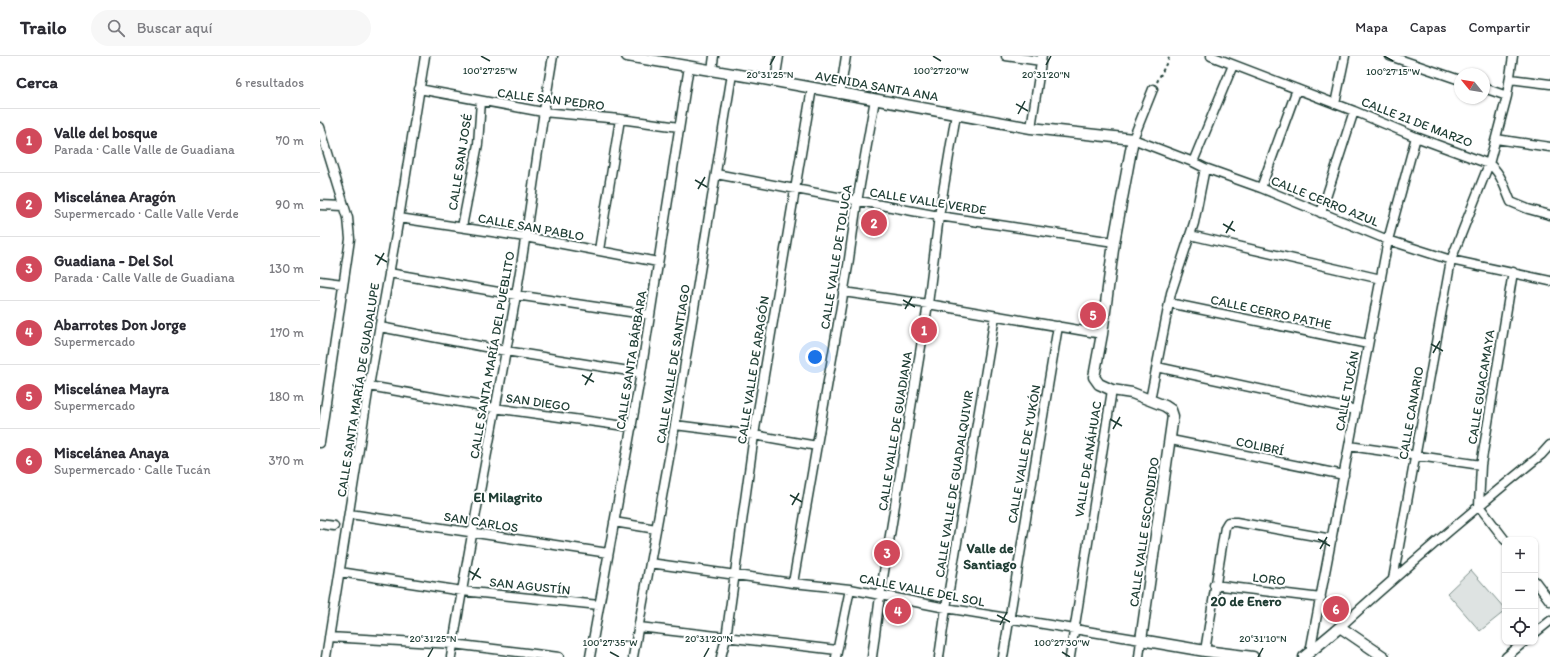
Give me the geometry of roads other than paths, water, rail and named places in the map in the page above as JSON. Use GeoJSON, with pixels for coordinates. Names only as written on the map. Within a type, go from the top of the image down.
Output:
{"type":"FeatureCollection","features":[{"type":"Feature","properties":{"kind":"street","name":"CALLE SANTA MARÍA DE GUADALUPE"},"geometry":{"type":"LineString","coordinates":[[326,657],[389,273],[400,218],[425,56]]}},
{"type":"Feature","properties":{"kind":"street","name":"CALLE SANTA MARÍA DEL PUEBLITO"},"geometry":{"type":"LineString","coordinates":[[451,657],[494,408],[516,295],[543,112],[553,56]]}},
{"type":"Feature","properties":{"kind":"street","name":"AVENIDA SANTA ANA"},"geometry":{"type":"LineString","coordinates":[[627,56],[644,57],[1031,128],[1133,139]]}},
{"type":"Feature","properties":{"kind":"street"},"geometry":{"type":"LineString","coordinates":[[712,70],[714,56]]}},
{"type":"Feature","properties":{"kind":"street"},"geometry":{"type":"LineString","coordinates":[[775,81],[779,56]]}},
{"type":"Feature","properties":{"kind":"street"},"geometry":{"type":"LineString","coordinates":[[840,94],[846,56]]}},
{"type":"Feature","properties":{"kind":"street"},"geometry":{"type":"LineString","coordinates":[[1006,56],[1041,59],[1031,128]]}},
{"type":"Feature","properties":{"kind":"street","name":"CALLE 21 DE MARZO"},"geometry":{"type":"LineString","coordinates":[[1211,56],[1354,111],[1416,137],[1489,164]]}},
{"type":"Feature","properties":{"kind":"street"},"geometry":{"type":"LineString","coordinates":[[1335,104],[1346,56]]}},
{"type":"Feature","properties":{"kind":"street"},"geometry":{"type":"LineString","coordinates":[[1390,56],[1454,78]]}},
{"type":"Feature","properties":{"kind":"street","name":"CALLE CANARIO"},"geometry":{"type":"LineString","coordinates":[[1393,579],[1451,260],[1489,164],[1507,96],[1513,56]]}},
{"type":"Feature","properties":{"kind":"street"},"geometry":{"type":"LineString","coordinates":[[1193,162],[1233,65]]}},
{"type":"Feature","properties":{"kind":"street","name":"CALLE SANTA BÁRBARA"},"geometry":{"type":"LineString","coordinates":[[590,657],[641,374],[689,66]]}},
{"type":"Feature","properties":{"kind":"street","name":"CALLE VALLE DE SANTIAGO"},"geometry":{"type":"LineString","coordinates":[[633,657],[675,425],[732,74]]}},
{"type":"Feature","properties":{"kind":"street"},"geometry":{"type":"LineString","coordinates":[[1510,79],[1550,84]]}},
{"type":"Feature","properties":{"kind":"street","name":"CALLE VALLE DE ARAGÓN"},"geometry":{"type":"LineString","coordinates":[[721,657],[726,638],[754,435],[812,88]]}},
{"type":"Feature","properties":{"kind":"street","name":"CALLE SAN PEDRO"},"geometry":{"type":"LineString","coordinates":[[419,89],[543,112],[620,119],[679,127]]}},
{"type":"Feature","properties":{"kind":"street","name":"VALLE DE ANÁHUAC"},"geometry":{"type":"LineString","coordinates":[[1070,657],[1112,390],[1099,384],[1094,377],[1102,334],[1114,242],[1133,139],[1153,89]]}},
{"type":"Feature","properties":{"kind":"street"},"geometry":{"type":"LineString","coordinates":[[1261,188],[1297,89]]}},
{"type":"Feature","properties":{"kind":"street"},"geometry":{"type":"LineString","coordinates":[[1490,90],[1507,96]]}},
{"type":"Feature","properties":{"kind":"street","name":"CALLE VALLE DE TOLUCA"},"geometry":{"type":"LineString","coordinates":[[793,583],[875,100]]}},
{"type":"Feature","properties":{"kind":"street","name":"CALLE SAN JOSÉ"},"geometry":{"type":"LineString","coordinates":[[462,227],[478,144],[481,101]]}},
{"type":"Feature","properties":{"kind":"street"},"geometry":{"type":"LineString","coordinates":[[1321,213],[1354,111]]}},
{"type":"Feature","properties":{"kind":"street","name":"CALLE VALLE DE GUADIANA"},"geometry":{"type":"LineString","coordinates":[[872,657],[880,596],[928,304],[939,216],[956,114]]}},
{"type":"Feature","properties":{"kind":"street"},"geometry":{"type":"LineString","coordinates":[[599,250],[620,119]]}},
{"type":"Feature","properties":{"kind":"street"},"geometry":{"type":"LineString","coordinates":[[320,127],[322,141],[348,218],[350,239],[320,443]]}},
{"type":"Feature","properties":{"kind":"street","name":"CALLE TUCÁN"},"geometry":{"type":"LineString","coordinates":[[1307,654],[1321,598],[1388,240],[1416,137]]}},
{"type":"Feature","properties":{"kind":"street","name":"CALLE CERRO AZUL"},"geometry":{"type":"LineString","coordinates":[[1133,139],[1205,168],[1261,188],[1388,240],[1451,260],[1550,281]]}},
{"type":"Feature","properties":{"kind":"street"},"geometry":{"type":"LineString","coordinates":[[1496,140],[1550,147]]}},
{"type":"Feature","properties":{"kind":"street"},"geometry":{"type":"LineString","coordinates":[[1489,164],[1496,168],[1511,202],[1528,209],[1550,215]]}},
{"type":"Feature","properties":{"kind":"street"},"geometry":{"type":"LineString","coordinates":[[1112,390],[1132,393],[1150,400],[1171,293],[1194,223],[1205,168]]}},
{"type":"Feature","properties":{"kind":"street","name":"CALLE VALLE VERDE"},"geometry":{"type":"LineString","coordinates":[[716,174],[857,202],[939,216],[1114,242]]}},
{"type":"Feature","properties":{"kind":"street"},"geometry":{"type":"LineString","coordinates":[[320,205],[344,206]]}},
{"type":"Feature","properties":{"kind":"street","name":"CALLE SAN PABLO"},"geometry":{"type":"LineString","coordinates":[[400,218],[525,237],[658,262]]}},
{"type":"Feature","properties":{"kind":"street"},"geometry":{"type":"LineString","coordinates":[[1190,235],[1381,279]]}},
{"type":"Feature","properties":{"kind":"street","name":"CALLE GUACAMAYA"},"geometry":{"type":"LineString","coordinates":[[1478,506],[1481,465],[1513,272]]}},
{"type":"Feature","properties":{"kind":"street"},"geometry":{"type":"LineString","coordinates":[[389,273],[516,295],[650,315]]}},
{"type":"Feature","properties":{"kind":"street"},"geometry":{"type":"LineString","coordinates":[[320,281],[343,284]]}},
{"type":"Feature","properties":{"kind":"street"},"geometry":{"type":"LineString","coordinates":[[843,292],[928,304],[1102,334]]}},
{"type":"Feature","properties":{"kind":"street","name":"CALLE CERRO PATHE"},"geometry":{"type":"LineString","coordinates":[[1169,303],[1368,344]]}},
{"type":"Feature","properties":{"kind":"street","name":"CALLE VALLE DE GUADALQUIVIR"},"geometry":{"type":"LineString","coordinates":[[939,657],[994,316]]}},
{"type":"Feature","properties":{"kind":"street","name":"CALLE VALLE DE YUKÓN"},"geometry":{"type":"LineString","coordinates":[[1003,657],[1058,326]]}},
{"type":"Feature","properties":{"kind":"street"},"geometry":{"type":"LineString","coordinates":[[380,327],[506,351],[641,374]]}},
{"type":"Feature","properties":{"kind":"street"},"geometry":{"type":"LineString","coordinates":[[1157,367],[1356,410]]}},
{"type":"Feature","properties":{"kind":"street","name":"SAN DIEGO"},"geometry":{"type":"LineString","coordinates":[[370,386],[494,408],[632,427]]}},
{"type":"Feature","properties":{"kind":"street","name":"CALLE VALLE ESCONDIDO"},"geometry":{"type":"LineString","coordinates":[[1139,657],[1171,440],[1173,416],[1171,410],[1150,400]]}},
{"type":"Feature","properties":{"kind":"street"},"geometry":{"type":"LineString","coordinates":[[675,425],[754,435],[817,446]]}},
{"type":"Feature","properties":{"kind":"street","name":"COLIBRÍ"},"geometry":{"type":"LineString","coordinates":[[1171,440],[1344,475]]}},
{"type":"Feature","properties":{"kind":"street"},"geometry":{"type":"LineString","coordinates":[[1307,654],[1478,506],[1541,455],[1550,445]]}},
{"type":"Feature","properties":{"kind":"street"},"geometry":{"type":"LineString","coordinates":[[1349,446],[1481,465]]}},
{"type":"Feature","properties":{"kind":"street"},"geometry":{"type":"LineString","coordinates":[[1478,506],[1503,537]]}},
{"type":"Feature","properties":{"kind":"street","name":"SAN CARLOS"},"geometry":{"type":"LineString","coordinates":[[350,514],[608,553]]}},
{"type":"Feature","properties":{"kind":"street"},"geometry":{"type":"LineString","coordinates":[[614,522],[656,529]]}},
{"type":"Feature","properties":{"kind":"street"},"geometry":{"type":"LineString","coordinates":[[1205,651],[1224,527],[1228,522],[1236,522],[1332,539]]}},
{"type":"Feature","properties":{"kind":"street"},"geometry":{"type":"LineString","coordinates":[[320,524],[334,526]]}},
{"type":"Feature","properties":{"kind":"street","name":"CALLE VALLE DEL SOL"},"geometry":{"type":"LineString","coordinates":[[650,563],[793,583],[850,589],[946,608],[1141,640]]}},
{"type":"Feature","properties":{"kind":"street","name":"SAN AGUSTÍN"},"geometry":{"type":"LineString","coordinates":[[340,572],[462,591],[599,606]]}},
{"type":"Feature","properties":{"kind":"street","name":"LORO"},"geometry":{"type":"LineString","coordinates":[[1214,585],[1321,598]]}},
{"type":"Feature","properties":{"kind":"street"},"geometry":{"type":"LineString","coordinates":[[1538,585],[1550,601]]}},
{"type":"Feature","properties":{"kind":"street"},"geometry":{"type":"LineString","coordinates":[[639,627],[836,653],[850,589]]}},
{"type":"Feature","properties":{"kind":"street"},"geometry":{"type":"LineString","coordinates":[[1538,631],[1550,621]]}},
{"type":"Feature","properties":{"kind":"street"},"geometry":{"type":"LineString","coordinates":[[1340,627],[1384,657]]}},
{"type":"Feature","properties":{"kind":"street"},"geometry":{"type":"LineString","coordinates":[[329,637],[453,644],[559,657]]}},
{"type":"Feature","properties":{"kind":"street"},"geometry":{"type":"LineString","coordinates":[[1141,640],[1205,651],[1253,657]]}},
{"type":"Feature","properties":{"kind":"street"},"geometry":{"type":"LineString","coordinates":[[1506,657],[1520,645]]}},
{"type":"Feature","properties":{"kind":"place","name":"Miscelánea Aragón"},"geometry":{"type":"Point","coordinates":[874,223]}},
{"type":"Feature","properties":{"kind":"place","name":"Miscelánea Mayra"},"geometry":{"type":"Point","coordinates":[1093,315]}},
{"type":"Feature","properties":{"kind":"place","name":"Valle del bosque"},"geometry":{"type":"Point","coordinates":[924,330]}},
{"type":"Feature","properties":{"kind":"place","name":"Guadiana - Del Sol"},"geometry":{"type":"Point","coordinates":[887,553]}},
{"type":"Feature","properties":{"kind":"place","name":"Miscelánea Anaya"},"geometry":{"type":"Point","coordinates":[1336,609]}},
{"type":"Feature","properties":{"kind":"place","name":"Abarrotes Don Jorge"},"geometry":{"type":"Point","coordinates":[898,611]}},
{"type":"Feature","properties":{"kind":"district","name":"El Milagrito"},"geometry":{"type":"Point","coordinates":[508,497]}},
{"type":"Feature","properties":{"kind":"district","name":"Valle de Santiago"},"geometry":{"type":"Point","coordinates":[990,556]}},
{"type":"Feature","properties":{"kind":"district","name":"20 de Enero"},"geometry":{"type":"Point","coordinates":[1246,601]}}]}
